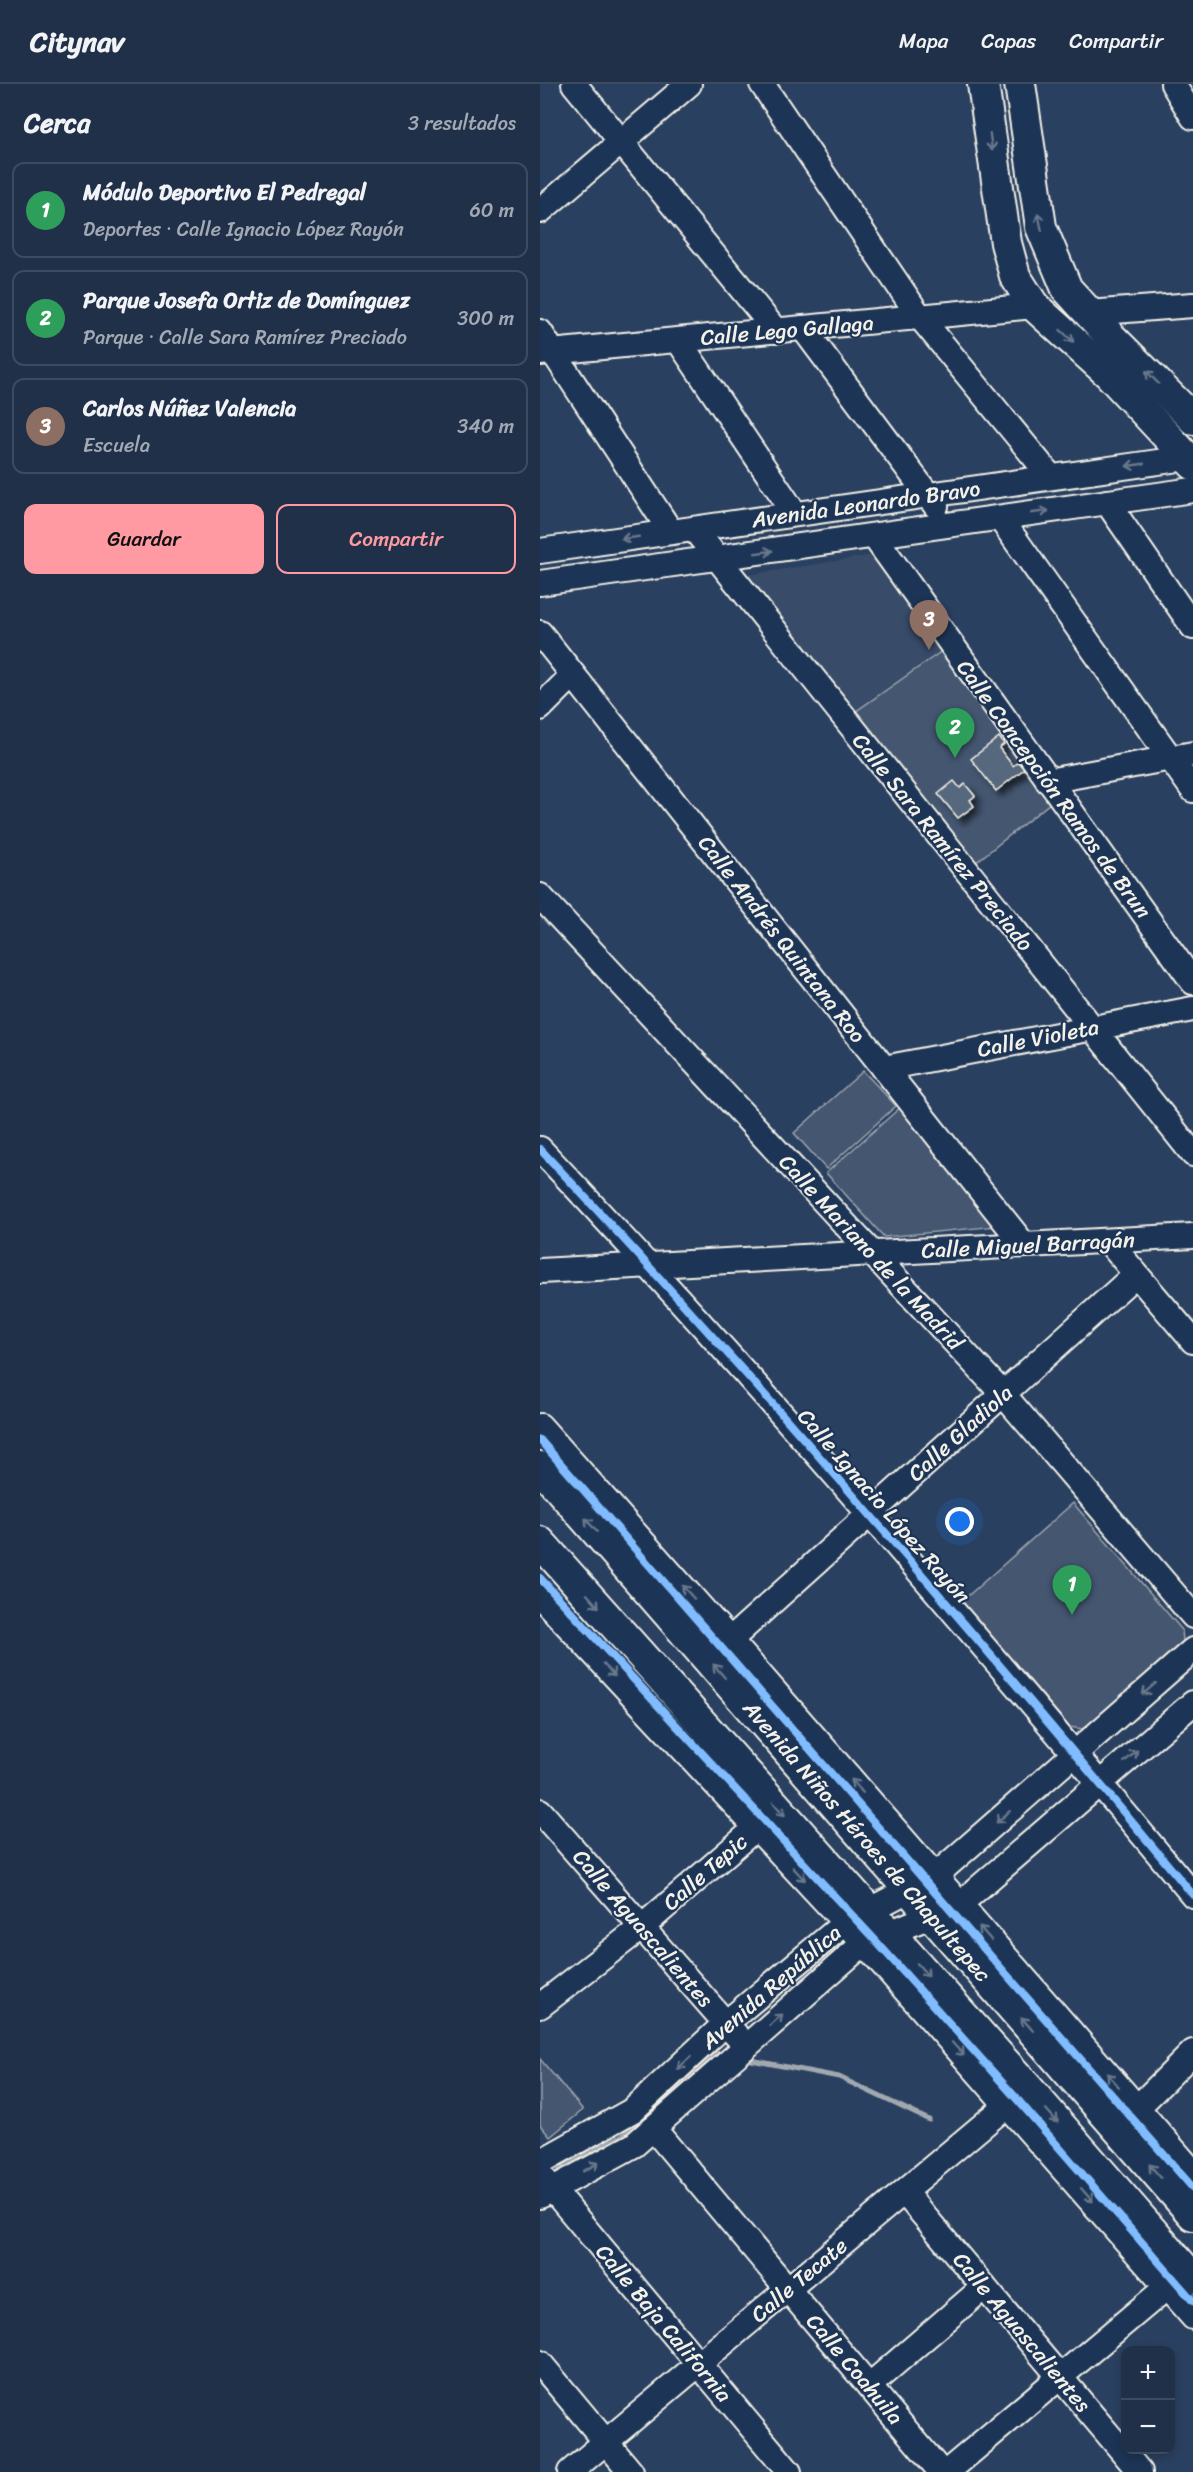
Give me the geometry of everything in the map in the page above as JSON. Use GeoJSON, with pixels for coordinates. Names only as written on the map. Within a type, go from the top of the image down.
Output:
{"type":"FeatureCollection","features":[{"type":"Feature","properties":{"kind":"main road"},"geometry":{"type":"LineString","coordinates":[[983,84],[1006,243],[1015,276],[1034,306],[1109,374],[1191,460]]}},
{"type":"Feature","properties":{"kind":"main road"},"geometry":{"type":"LineString","coordinates":[[1020,84],[1041,227],[1067,289],[1193,419]]}},
{"type":"Feature","properties":{"kind":"main road","name":"Avenida Niños Héroes de Chapultepec"},"geometry":{"type":"LineString","coordinates":[[540,1467],[923,1883],[933,1916],[1193,2215]]}},
{"type":"Feature","properties":{"kind":"main road","name":"Avenida Niños Héroes de Chapultepec"},"geometry":{"type":"LineString","coordinates":[[540,1542],[733,1758],[857,1917],[1018,2096],[1180,2283]]}},
{"type":"Feature","properties":{"kind":"main road"},"geometry":{"type":"LineString","coordinates":[[733,1758],[756,1828]]}},
{"type":"Feature","properties":{"kind":"street"},"geometry":{"type":"LineString","coordinates":[[574,84],[777,331]]}},
{"type":"Feature","properties":{"kind":"street"},"geometry":{"type":"LineString","coordinates":[[540,211],[689,84]]}},
{"type":"Feature","properties":{"kind":"street"},"geometry":{"type":"LineString","coordinates":[[762,84],[920,317],[1051,477]]}},
{"type":"Feature","properties":{"kind":"street"},"geometry":{"type":"LineString","coordinates":[[1173,84],[1193,117]]}},
{"type":"Feature","properties":{"kind":"street"},"geometry":{"type":"LineString","coordinates":[[1088,313],[1193,305]]}},
{"type":"Feature","properties":{"kind":"street","name":"Calle Lego Gallaga"},"geometry":{"type":"LineString","coordinates":[[544,345],[678,340],[1034,306]]}},
{"type":"Feature","properties":{"kind":"street"},"geometry":{"type":"LineString","coordinates":[[803,328],[950,525]]}},
{"type":"Feature","properties":{"kind":"street"},"geometry":{"type":"LineString","coordinates":[[678,340],[795,514]]}},
{"type":"Feature","properties":{"kind":"street","name":"Calle Sara Ramírez Preciado"},"geometry":{"type":"LineString","coordinates":[[544,345],[683,531],[718,558],[1193,1154]]}},
{"type":"Feature","properties":{"kind":"street","name":"Avenida Leonardo Bravo"},"geometry":{"type":"LineString","coordinates":[[540,551],[1051,477],[1191,460]]}},
{"type":"Feature","properties":{"kind":"street","name":"Avenida Leonardo Bravo"},"geometry":{"type":"LineString","coordinates":[[540,583],[1193,490]]}},
{"type":"Feature","properties":{"kind":"street"},"geometry":{"type":"LineString","coordinates":[[1107,502],[1193,627]]}},
{"type":"Feature","properties":{"kind":"street"},"geometry":{"type":"LineString","coordinates":[[1000,518],[1182,756],[1193,790]]}},
{"type":"Feature","properties":{"kind":"street","name":"Calle Concepción Ramos de Brun"},"geometry":{"type":"LineString","coordinates":[[874,536],[1193,982]]}},
{"type":"Feature","properties":{"kind":"street","name":"Calle Andrés Quintana Roo"},"geometry":{"type":"LineString","coordinates":[[540,633],[1024,1245]]}},
{"type":"Feature","properties":{"kind":"street"},"geometry":{"type":"LineString","coordinates":[[540,708],[573,675]]}},
{"type":"Feature","properties":{"kind":"street"},"geometry":{"type":"LineString","coordinates":[[1048,781],[1182,756]]}},
{"type":"Feature","properties":{"kind":"street","name":"Calle Mariano de la Madrid"},"geometry":{"type":"LineString","coordinates":[[540,896],[1003,1394],[1193,1616]]}},
{"type":"Feature","properties":{"kind":"street","name":"Calle Violeta"},"geometry":{"type":"LineString","coordinates":[[884,1068],[1193,1009]]}},
{"type":"Feature","properties":{"kind":"street","name":"Calle Ignacio López Rayón"},"geometry":{"type":"LineString","coordinates":[[540,1149],[649,1265],[868,1515],[1100,1783],[1193,1895]]}},
{"type":"Feature","properties":{"kind":"street","name":"Calle Miguel Barragán"},"geometry":{"type":"LineString","coordinates":[[540,1270],[1193,1236]]}},
{"type":"Feature","properties":{"kind":"street"},"geometry":{"type":"LineString","coordinates":[[1108,1241],[1193,1341]]}},
{"type":"Feature","properties":{"kind":"street","name":"Calle Gladiola"},"geometry":{"type":"LineString","coordinates":[[730,1640],[1136,1274]]}},
{"type":"Feature","properties":{"kind":"street"},"geometry":{"type":"LineString","coordinates":[[540,1426],[730,1640],[923,1883],[960,1904],[1193,2172]]}},
{"type":"Feature","properties":{"kind":"street"},"geometry":{"type":"LineString","coordinates":[[540,1596],[756,1828],[857,1917]]}},
{"type":"Feature","properties":{"kind":"street","name":"Avenida República"},"geometry":{"type":"LineString","coordinates":[[540,2162],[633,2110],[726,2023],[857,1917],[923,1883],[1193,1650]]}},
{"type":"Feature","properties":{"kind":"street","name":"Avenida República"},"geometry":{"type":"LineString","coordinates":[[544,2186],[634,2145],[746,2046],[877,1938],[960,1904],[1193,1703]]}},
{"type":"Feature","properties":{"kind":"street","name":"Calle Aguascalientes"},"geometry":{"type":"LineString","coordinates":[[540,1811],[746,2046]]}},
{"type":"Feature","properties":{"kind":"street","name":"Calle Tepic"},"geometry":{"type":"LineString","coordinates":[[540,2006],[642,1927],[756,1828]]}},
{"type":"Feature","properties":{"kind":"street"},"geometry":{"type":"LineString","coordinates":[[1137,2108],[1193,2052]]}},
{"type":"Feature","properties":{"kind":"street","name":"Calle Tecate"},"geometry":{"type":"LineString","coordinates":[[570,2472],[1018,2096]]}},
{"type":"Feature","properties":{"kind":"street","name":"Calle Coahuila"},"geometry":{"type":"LineString","coordinates":[[653,2128],[941,2472]]}},
{"type":"Feature","properties":{"kind":"street","name":"Calle Baja California"},"geometry":{"type":"LineString","coordinates":[[544,2186],[789,2472]]}},
{"type":"Feature","properties":{"kind":"street","name":"Calle Aguascalientes"},"geometry":{"type":"LineString","coordinates":[[904,2192],[1138,2471]]}},
{"type":"Feature","properties":{"kind":"street"},"geometry":{"type":"LineString","coordinates":[[947,2472],[1060,2377],[1180,2283],[1193,2317]]}},
{"type":"Feature","properties":{"kind":"street"},"geometry":{"type":"LineString","coordinates":[[869,2386],[984,2287]]}},
{"type":"Feature","properties":{"kind":"street"},"geometry":{"type":"LineString","coordinates":[[540,2362],[631,2472]]}},
{"type":"Feature","properties":{"kind":"shaded area"},"geometry":{"type":"Polygon","coordinates":[[[874,555],[942,651],[855,712],[747,575],[874,555]]]}},
{"type":"Feature","properties":{"kind":"shaded area"},"geometry":{"type":"Polygon","coordinates":[[[942,651],[1050,803],[975,863],[855,712],[942,651]]]}},
{"type":"Feature","properties":{"kind":"shaded area"},"geometry":{"type":"Polygon","coordinates":[[[863,1071],[896,1106],[826,1169],[794,1133],[863,1071]]]}},
{"type":"Feature","properties":{"kind":"shaded area"},"geometry":{"type":"Polygon","coordinates":[[[902,1106],[998,1226],[884,1237],[826,1173],[902,1106]]]}},
{"type":"Feature","properties":{"kind":"shaded area"},"geometry":{"type":"Polygon","coordinates":[[[1073,1503],[1182,1630],[1183,1641],[1083,1729],[1069,1727],[962,1601],[1073,1503]]]}},
{"type":"Feature","properties":{"kind":"shaded area"},"geometry":{"type":"Polygon","coordinates":[[[540,2059],[583,2110],[550,2137],[540,2125],[540,2059]]]}},
{"type":"Feature","properties":{"kind":"building"},"geometry":{"type":"Polygon","coordinates":[[[999,737],[1004,744],[999,748],[1013,766],[1018,762],[1024,769],[996,791],[971,759],[999,737]]]}},
{"type":"Feature","properties":{"kind":"building"},"geometry":{"type":"Polygon","coordinates":[[[954,781],[960,788],[965,784],[975,796],[970,800],[974,806],[958,818],[938,794],[954,781]]]}},
{"type":"Feature","properties":{"kind":"waterway"},"geometry":{"type":"LineString","coordinates":[[557,2168],[622,2136],[717,2053],[723,2054]]}},
{"type":"Feature","properties":{"kind":"waterway"},"geometry":{"type":"LineString","coordinates":[[746,2059],[839,2077],[929,2120]]}},
{"type":"Feature","properties":{"kind":"cycle path"},"geometry":{"type":"LineString","coordinates":[[540,1149],[708,1331],[872,1517],[1193,1895]]}},
{"type":"Feature","properties":{"kind":"cycle path"},"geometry":{"type":"LineString","coordinates":[[540,1440],[1193,2188]]}},
{"type":"Feature","properties":{"kind":"cycle path"},"geometry":{"type":"LineString","coordinates":[[540,1578],[874,1939],[1193,2301]]}},
{"type":"Feature","properties":{"kind":"place","name":"Carlos Núñez Valencia"},"geometry":{"type":"Point","coordinates":[929,650]}},
{"type":"Feature","properties":{"kind":"place","name":"Parque Josefa Ortiz de Domínguez"},"geometry":{"type":"Point","coordinates":[955,758]}},
{"type":"Feature","properties":{"kind":"place","name":"Módulo Deportivo El Pedregal"},"geometry":{"type":"Point","coordinates":[1072,1615]}}]}
